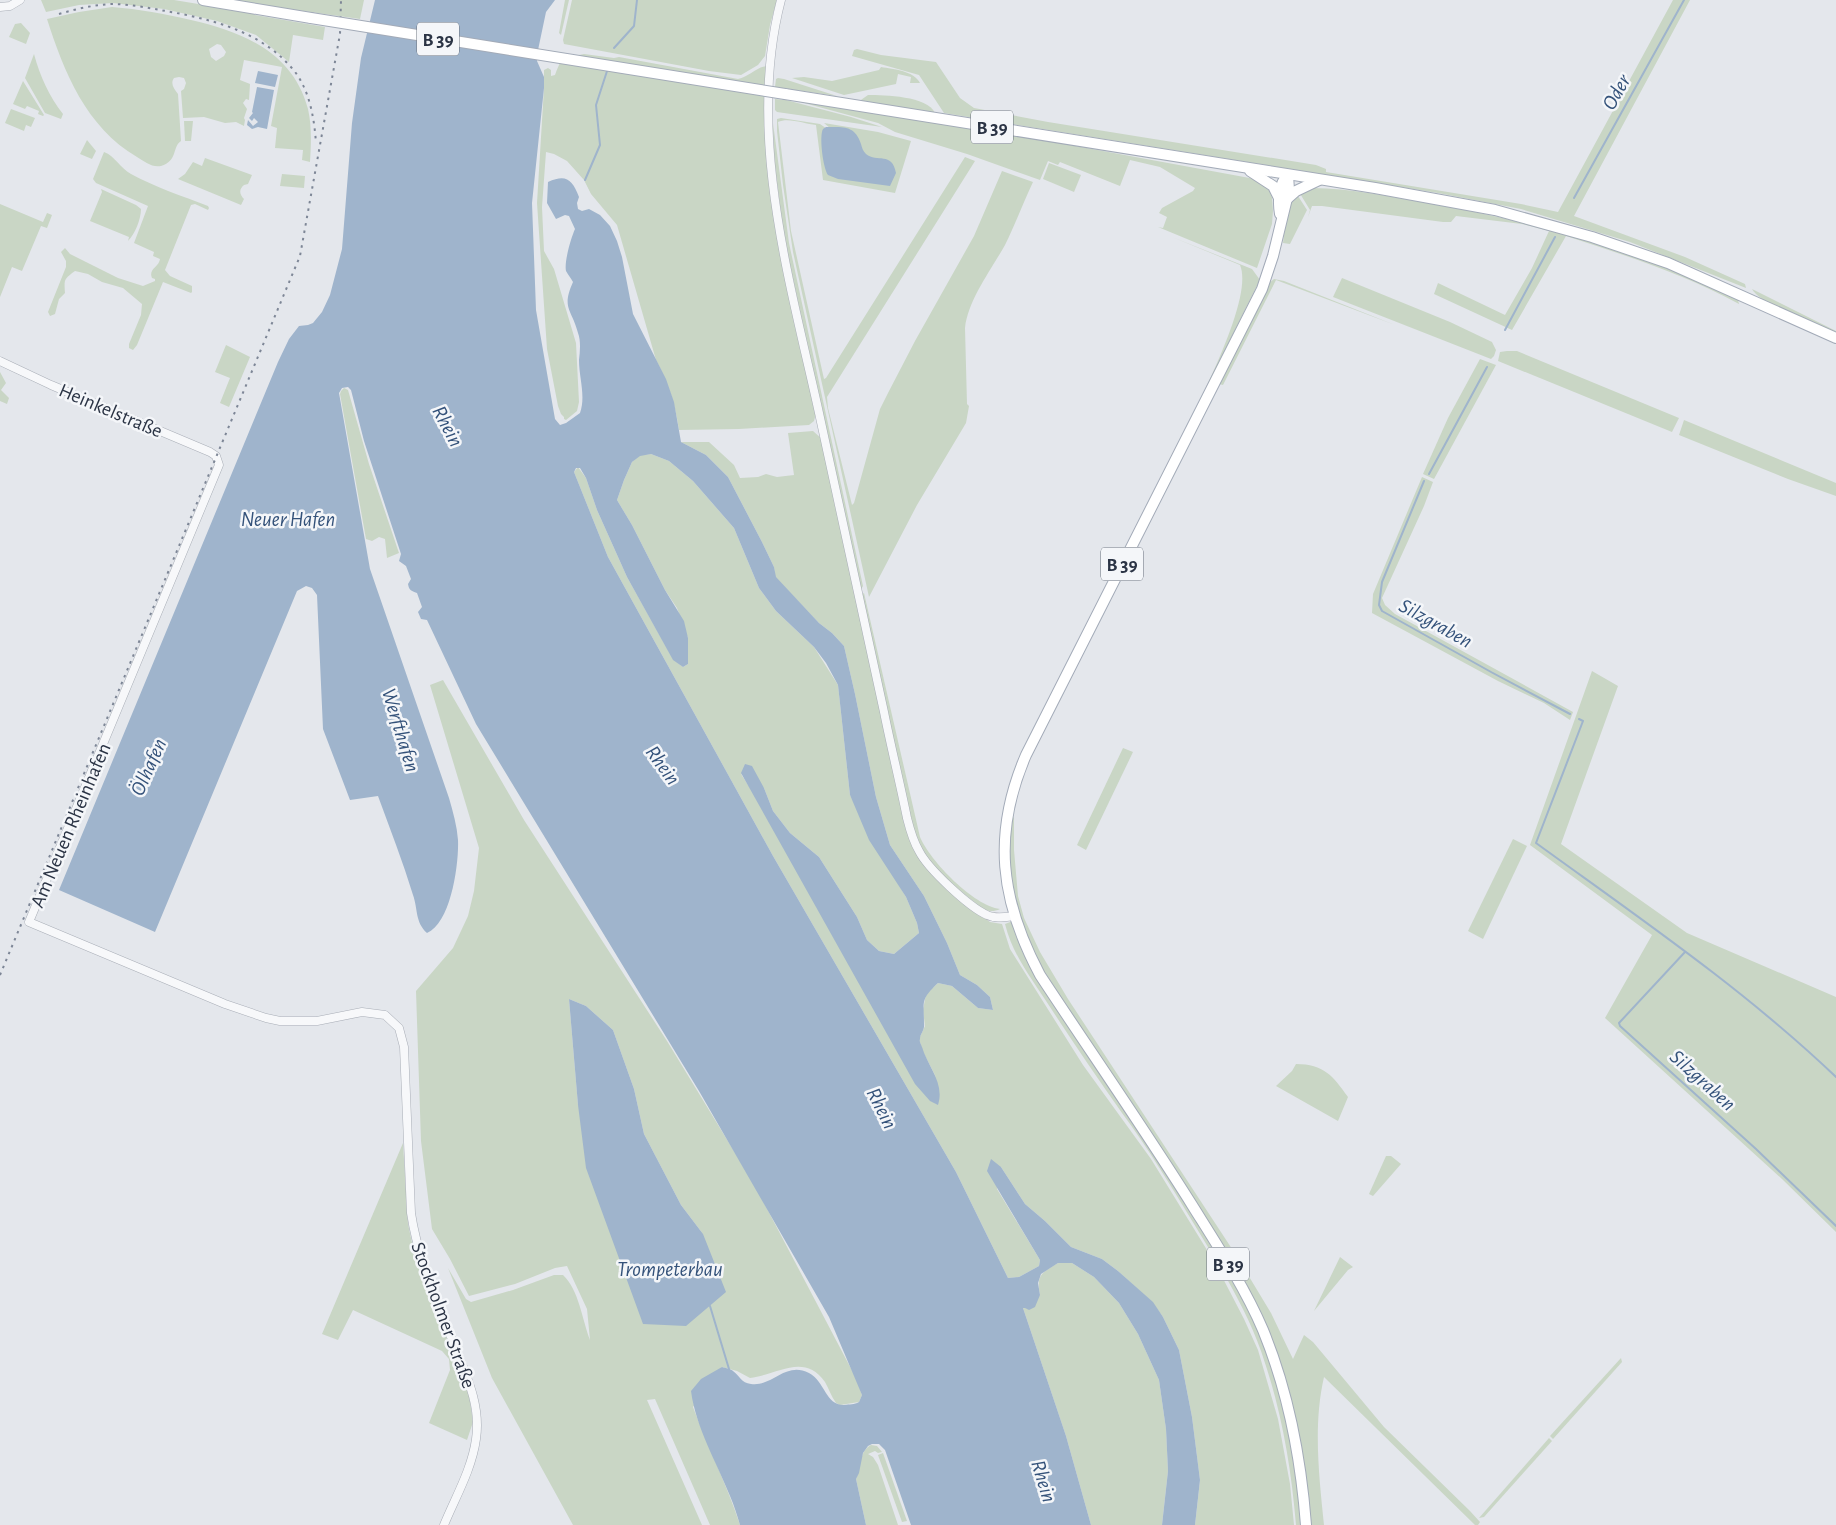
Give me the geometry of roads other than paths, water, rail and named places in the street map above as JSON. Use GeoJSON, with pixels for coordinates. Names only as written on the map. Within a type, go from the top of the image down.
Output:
{"type":"FeatureCollection","features":[{"type":"Feature","properties":{"kind":"main road","name":"B 39"},"geometry":{"type":"LineString","coordinates":[[203,0],[1288,175]]}},
{"type":"Feature","properties":{"kind":"main road","name":"B 39"},"geometry":{"type":"LineString","coordinates":[[1247,168],[1273,186],[1283,199]]}},
{"type":"Feature","properties":{"kind":"main road","name":"B 39"},"geometry":{"type":"LineString","coordinates":[[1288,175],[1282,182],[1283,199],[1280,222],[1271,266],[1258,296],[1019,771],[1009,802],[1004,849],[1007,883],[1014,916],[1022,938],[1040,975],[1176,1179],[1240,1284],[1262,1328],[1280,1380],[1294,1434],[1306,1525]]}},
{"type":"Feature","properties":{"kind":"main road"},"geometry":{"type":"LineString","coordinates":[[1288,175],[1495,210],[1592,237],[1668,263],[1836,338]]}},
{"type":"Feature","properties":{"kind":"main road"},"geometry":{"type":"LineString","coordinates":[[1283,199],[1319,180]]}},
{"type":"Feature","properties":{"kind":"street"},"geometry":{"type":"LineString","coordinates":[[0,7],[10,6],[20,0]]}},
{"type":"Feature","properties":{"kind":"street"},"geometry":{"type":"LineString","coordinates":[[781,0],[773,41],[770,91],[770,144],[777,217],[907,818],[919,852],[942,880],[987,916],[1002,918],[1014,916]]}},
{"type":"Feature","properties":{"kind":"street","name":"Heinkelstraße"},"geometry":{"type":"LineString","coordinates":[[0,361],[210,452],[216,456],[218,462]]}},
{"type":"Feature","properties":{"kind":"street","name":"Am Neuen Rheinhafen"},"geometry":{"type":"LineString","coordinates":[[218,462],[214,480],[28,922],[225,1004],[266,1018],[280,1021],[317,1021],[362,1012],[385,1015]]}},
{"type":"Feature","properties":{"kind":"street","name":"Stockholmer Straße"},"geometry":{"type":"LineString","coordinates":[[385,1015],[399,1028],[404,1047],[411,1213],[415,1237],[430,1282],[472,1390],[477,1414],[474,1451],[444,1525]]}},
{"type":"Feature","properties":{"kind":"water"},"geometry":{"type":"Polygon","coordinates":[[[375,0],[555,0],[546,12],[538,50],[537,61],[544,77],[544,88],[532,203],[536,310],[555,419],[560,425],[566,423],[580,413],[582,407],[579,367],[580,339],[569,309],[568,298],[573,282],[566,271],[568,250],[575,229],[569,216],[565,215],[556,219],[547,203],[548,182],[564,178],[571,182],[579,197],[578,209],[582,211],[589,209],[600,215],[610,226],[617,241],[633,314],[666,379],[674,402],[681,442],[706,455],[728,477],[774,567],[776,577],[819,623],[844,646],[876,797],[890,845],[924,896],[960,975],[977,985],[990,997],[993,1010],[978,1008],[952,986],[938,983],[928,993],[924,1001],[924,1026],[920,1041],[938,1082],[940,1097],[938,1105],[930,1101],[915,1084],[741,773],[745,764],[752,766],[764,788],[773,811],[790,833],[819,857],[857,917],[867,940],[879,951],[894,954],[919,933],[917,923],[906,897],[869,840],[850,795],[838,685],[826,663],[814,647],[776,611],[759,588],[734,528],[693,481],[669,461],[651,454],[640,456],[632,462],[617,500],[665,590],[684,621],[688,638],[688,664],[683,667],[673,660],[627,577],[597,510],[586,478],[580,468],[576,468],[574,472],[608,557],[773,856],[956,1172],[1008,1278],[1019,1277],[1039,1266],[1040,1260],[987,1171],[991,1159],[1001,1167],[1025,1204],[1071,1247],[1102,1259],[1118,1271],[1153,1302],[1163,1317],[1179,1350],[1192,1417],[1200,1480],[1195,1525],[1162,1525],[1168,1471],[1166,1429],[1159,1380],[1138,1334],[1119,1303],[1094,1277],[1072,1263],[1058,1263],[1041,1274],[1038,1283],[1040,1295],[1035,1307],[1029,1310],[1023,1308],[1066,1436],[1091,1525],[911,1525],[885,1450],[879,1444],[872,1444],[863,1453],[856,1479],[866,1525],[740,1525],[697,1418],[691,1391],[701,1379],[722,1367],[732,1370],[743,1381],[759,1384],[786,1372],[801,1370],[809,1373],[819,1381],[829,1397],[838,1404],[857,1403],[862,1395],[829,1317],[699,1091],[476,724],[427,620],[421,619],[418,612],[422,607],[417,593],[409,588],[408,584],[411,579],[406,566],[399,561],[401,554],[364,441],[351,390],[348,387],[342,388],[339,393],[370,569],[449,798],[457,829],[458,850],[455,877],[448,906],[442,918],[427,933],[420,924],[415,900],[378,796],[350,800],[323,729],[317,595],[312,588],[306,586],[297,591],[155,932],[59,890],[278,362],[289,339],[299,326],[313,323],[322,312],[330,295],[342,249],[352,123],[361,58],[375,0]]]}},
{"type":"Feature","properties":{"kind":"water"},"geometry":{"type":"Polygon","coordinates":[[[258,71],[278,75],[275,87],[255,83],[258,71]]]}},
{"type":"Feature","properties":{"kind":"water"},"geometry":{"type":"Polygon","coordinates":[[[257,87],[274,90],[267,129],[258,127],[252,129],[247,125],[248,120],[253,126],[258,122],[254,118],[252,121],[249,118],[253,113],[257,87]]]}},
{"type":"Feature","properties":{"kind":"water"},"geometry":{"type":"Polygon","coordinates":[[[826,127],[843,127],[852,130],[866,154],[891,162],[896,173],[890,186],[838,179],[828,175],[823,159],[822,145],[822,133],[826,127]]]}},
{"type":"Feature","properties":{"kind":"water","name":"Trompeterbau"},"geometry":{"type":"Polygon","coordinates":[[[569,999],[586,1006],[613,1030],[634,1089],[644,1134],[681,1205],[703,1234],[726,1292],[686,1326],[643,1324],[586,1168],[578,1105],[569,999]]]}},
{"type":"Feature","properties":{"kind":"waterway"},"geometry":{"type":"LineString","coordinates":[[614,48],[634,26],[637,0]]}},
{"type":"Feature","properties":{"kind":"waterway","name":"Oder"},"geometry":{"type":"LineString","coordinates":[[1574,198],[1684,0]]}},
{"type":"Feature","properties":{"kind":"waterway"},"geometry":{"type":"LineString","coordinates":[[585,180],[600,145],[596,105],[608,68]]}},
{"type":"Feature","properties":{"kind":"waterway","name":"Silzgraben"},"geometry":{"type":"LineString","coordinates":[[1505,330],[1555,237]]}},
{"type":"Feature","properties":{"kind":"waterway","name":"Silzgraben"},"geometry":{"type":"LineString","coordinates":[[1429,474],[1487,367]]}},
{"type":"Feature","properties":{"kind":"waterway","name":"Silzgraben"},"geometry":{"type":"LineString","coordinates":[[1424,481],[1382,582],[1379,605],[1382,611],[1570,714]]}},
{"type":"Feature","properties":{"kind":"waterway","name":"Silzgraben"},"geometry":{"type":"LineString","coordinates":[[1579,719],[1583,721],[1536,843],[1728,984],[1836,1077]]}},
{"type":"Feature","properties":{"kind":"waterway","name":"Silzgraben"},"geometry":{"type":"LineString","coordinates":[[1685,952],[1619,1023],[1620,1026],[1756,1149],[1836,1226]]}},
{"type":"Feature","properties":{"kind":"waterway"},"geometry":{"type":"LineString","coordinates":[[710,1306],[729,1369]]}},
{"type":"Feature","properties":{"kind":"railway"},"geometry":{"type":"LineString","coordinates":[[0,975],[300,256],[340,34],[341,0]]}},
{"type":"Feature","properties":{"kind":"railway"},"geometry":{"type":"LineString","coordinates":[[59,14],[98,5],[129,5],[213,21],[246,34],[277,53],[290,66],[302,83],[314,122],[316,143]]}},
{"type":"Feature","properties":{"kind":"water label","name":"Rhein"},"geometry":{"type":"Point","coordinates":[448,426]}},
{"type":"Feature","properties":{"kind":"water label","name":"Neuer Hafen"},"geometry":{"type":"Point","coordinates":[288,519]}},
{"type":"Feature","properties":{"kind":"water label","name":"Werfthafen"},"geometry":{"type":"Point","coordinates":[401,730]}},
{"type":"Feature","properties":{"kind":"water label","name":"Rhein"},"geometry":{"type":"Point","coordinates":[663,765]}},
{"type":"Feature","properties":{"kind":"water label","name":"Ölhafen"},"geometry":{"type":"Point","coordinates":[148,767]}},
{"type":"Feature","properties":{"kind":"water label","name":"Rhein"},"geometry":{"type":"Point","coordinates":[882,1108]}},
{"type":"Feature","properties":{"kind":"water label","name":"Rhein"},"geometry":{"type":"Point","coordinates":[1044,1481]}}]}
